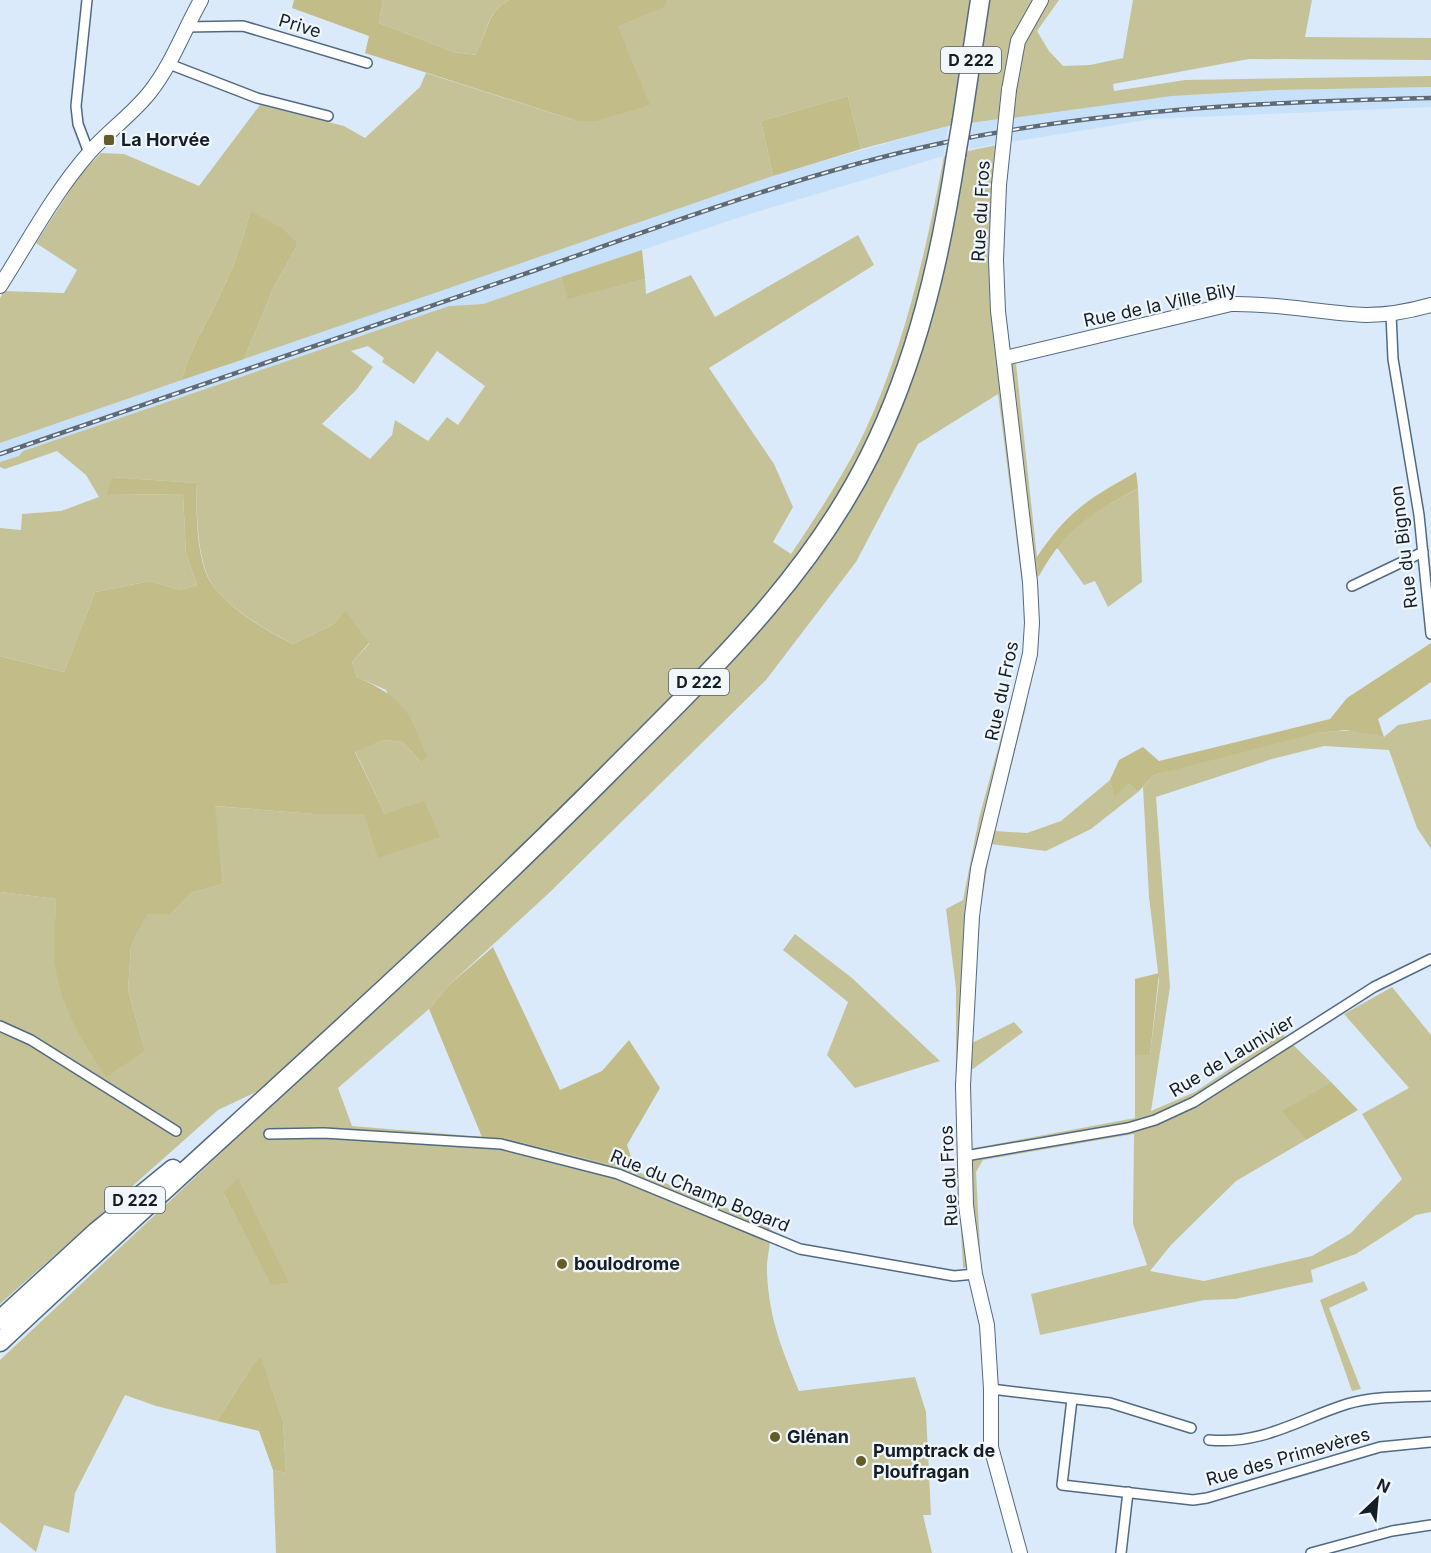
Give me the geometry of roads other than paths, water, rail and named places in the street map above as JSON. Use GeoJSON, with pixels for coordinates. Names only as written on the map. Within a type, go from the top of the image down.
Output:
{"type":"FeatureCollection","features":[{"type":"Feature","properties":{"kind":"highway","name":"D 222"},"geometry":{"type":"LineString","coordinates":[[0,1342],[499,884],[730,651],[789,583],[831,522],[869,457],[905,376],[930,298],[962,120],[980,0]]}},
{"type":"Feature","properties":{"kind":"highway","name":"D 222"},"geometry":{"type":"LineString","coordinates":[[3,1316],[96,1232],[244,1111],[267,1096]]}},
{"type":"Feature","properties":{"kind":"highway"},"geometry":{"type":"LineString","coordinates":[[0,1351],[62,1286]]}},
{"type":"Feature","properties":{"kind":"street"},"geometry":{"type":"LineString","coordinates":[[87,0],[76,106],[78,124],[89,153]]}},
{"type":"Feature","properties":{"kind":"street"},"geometry":{"type":"LineString","coordinates":[[0,286],[38,224],[89,153],[119,127],[151,92],[170,64],[201,0]]}},
{"type":"Feature","properties":{"kind":"street","name":"Rue du Fros"},"geometry":{"type":"LineString","coordinates":[[1020,1553],[991,1448],[992,1389],[987,1325],[975,1274],[966,1205],[963,1085],[972,916],[978,869],[1030,654],[1032,623],[1005,358],[998,311],[996,260],[999,185],[1009,90],[1018,41],[1041,0]]}},
{"type":"Feature","properties":{"kind":"street","name":"Prive"},"geometry":{"type":"LineString","coordinates":[[186,27],[243,26],[367,63]]}},
{"type":"Feature","properties":{"kind":"street"},"geometry":{"type":"LineString","coordinates":[[170,64],[257,98],[328,116]]}},
{"type":"Feature","properties":{"kind":"street","name":"Rue de la Ville Bily"},"geometry":{"type":"LineString","coordinates":[[1005,358],[1231,304],[1267,303],[1365,315],[1392,314],[1431,305]]}},
{"type":"Feature","properties":{"kind":"street","name":"Rue du Bignon"},"geometry":{"type":"LineString","coordinates":[[1392,314],[1393,359],[1419,515],[1431,634]]}},
{"type":"Feature","properties":{"kind":"street"},"geometry":{"type":"LineString","coordinates":[[1352,586],[1423,552]]}},
{"type":"Feature","properties":{"kind":"street","name":"Rue de Launivier"},"geometry":{"type":"LineString","coordinates":[[965,1156],[1117,1131],[1155,1120],[1194,1102],[1374,987],[1431,959]]}},
{"type":"Feature","properties":{"kind":"street"},"geometry":{"type":"LineString","coordinates":[[0,1026],[31,1040],[176,1131]]}},
{"type":"Feature","properties":{"kind":"street","name":"Rue du Champ Bogard"},"geometry":{"type":"LineString","coordinates":[[270,1134],[324,1133],[501,1144],[618,1174],[800,1249],[954,1276],[975,1274]]}},
{"type":"Feature","properties":{"kind":"street"},"geometry":{"type":"LineString","coordinates":[[992,1389],[1110,1403],[1191,1428]]}},
{"type":"Feature","properties":{"kind":"street"},"geometry":{"type":"LineString","coordinates":[[1209,1440],[1255,1439],[1349,1403],[1397,1397],[1431,1396]]}},
{"type":"Feature","properties":{"kind":"street","name":"Rue des Primevères"},"geometry":{"type":"LineString","coordinates":[[1072,1399],[1062,1485],[1193,1500],[1207,1498],[1380,1447],[1431,1442]]}},
{"type":"Feature","properties":{"kind":"street"},"geometry":{"type":"LineString","coordinates":[[1121,1553],[1128,1492]]}},
{"type":"Feature","properties":{"kind":"street"},"geometry":{"type":"LineString","coordinates":[[1311,1553],[1392,1531],[1431,1525]]}},
{"type":"Feature","properties":{"kind":"railway"},"geometry":{"type":"LineString","coordinates":[[0,454],[737,200],[890,155],[1003,131],[1125,115],[1246,105],[1431,98]]}},
{"type":"Feature","properties":{"kind":"place","name":"La Horvée"},"geometry":{"type":"Point","coordinates":[109,140]}},
{"type":"Feature","properties":{"kind":"place","name":"boulodrome"},"geometry":{"type":"Point","coordinates":[562,1264]}},
{"type":"Feature","properties":{"kind":"place","name":"Glénan"},"geometry":{"type":"Point","coordinates":[775,1437]}},
{"type":"Feature","properties":{"kind":"place","name":"Pumptrack de Ploufragan"},"geometry":{"type":"Point","coordinates":[861,1461]}}]}
